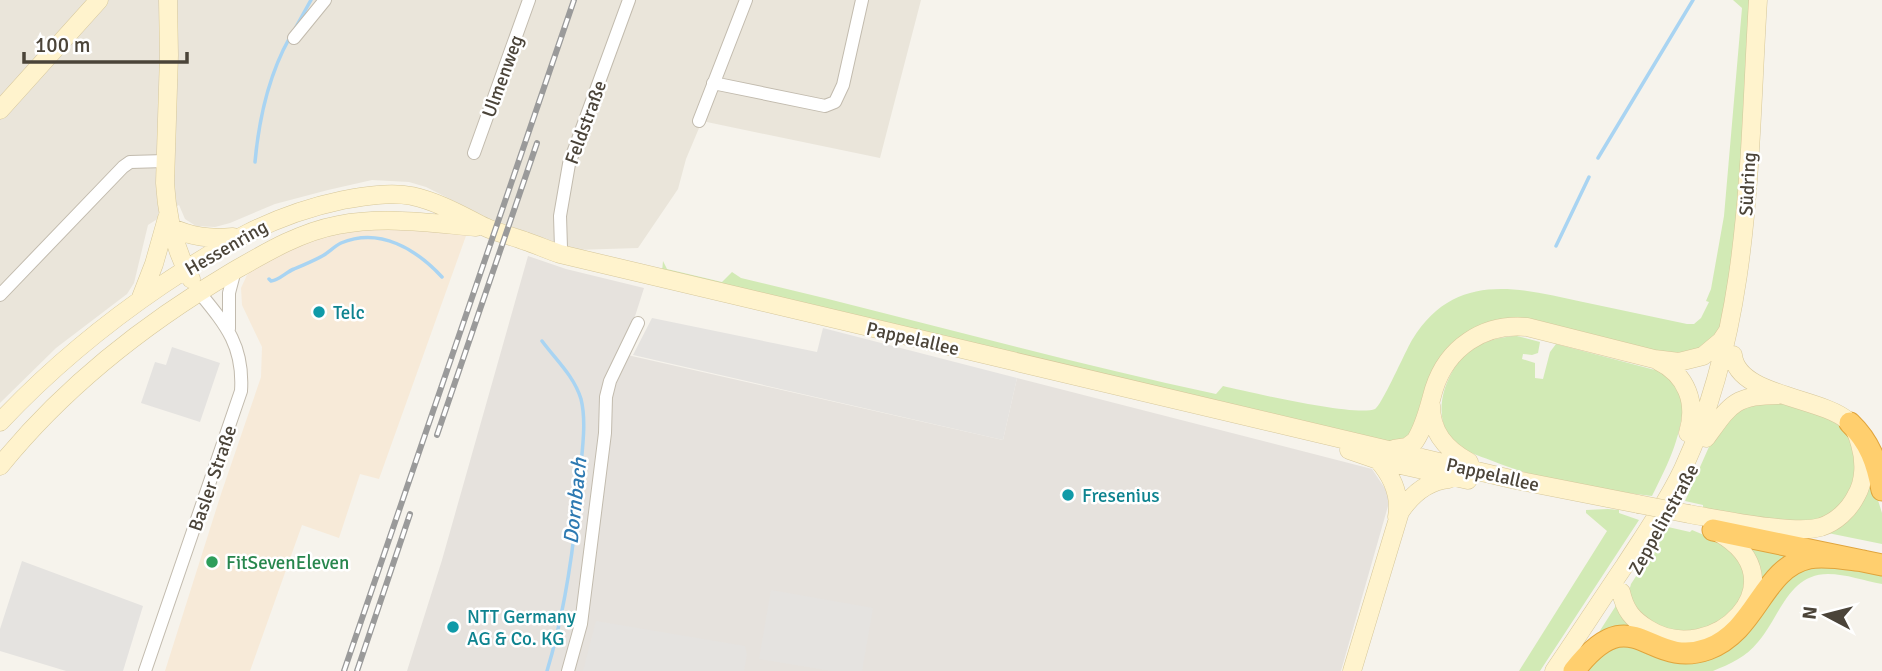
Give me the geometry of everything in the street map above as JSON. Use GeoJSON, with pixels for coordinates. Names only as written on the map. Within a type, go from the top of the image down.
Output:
{"type":"FeatureCollection","features":[{"type":"Feature","properties":{"kind":"highway"},"geometry":{"type":"LineString","coordinates":[[1850,423],[1872,452],[1882,490]]}},
{"type":"Feature","properties":{"kind":"highway"},"geometry":{"type":"LineString","coordinates":[[1748,524],[1876,559]]}},
{"type":"Feature","properties":{"kind":"highway"},"geometry":{"type":"LineString","coordinates":[[1713,530],[1876,559]]}},
{"type":"Feature","properties":{"kind":"highway"},"geometry":{"type":"LineString","coordinates":[[1572,671],[1600,643],[1614,637],[1636,638],[1677,653],[1703,651],[1721,644],[1744,624],[1770,584],[1792,566],[1815,557],[1876,559]]}},
{"type":"Feature","properties":{"kind":"street"},"geometry":{"type":"LineString","coordinates":[[0,110],[99,0]]}},
{"type":"Feature","properties":{"kind":"street"},"geometry":{"type":"LineString","coordinates":[[294,38],[325,0]]}},
{"type":"Feature","properties":{"kind":"street","name":"Ulmenweg"},"geometry":{"type":"LineString","coordinates":[[474,153],[529,0]]}},
{"type":"Feature","properties":{"kind":"street","name":"Feldstraße"},"geometry":{"type":"LineString","coordinates":[[561,248],[560,216],[565,177],[629,0]]}},
{"type":"Feature","properties":{"kind":"street"},"geometry":{"type":"LineString","coordinates":[[699,121],[746,0]]}},
{"type":"Feature","properties":{"kind":"street"},"geometry":{"type":"LineString","coordinates":[[713,83],[825,106],[835,102],[843,85],[862,0]]}},
{"type":"Feature","properties":{"kind":"street","name":"Südring"},"geometry":{"type":"LineString","coordinates":[[1727,360],[1745,225],[1758,0]]}},
{"type":"Feature","properties":{"kind":"street","name":"Südring"},"geometry":{"type":"LineString","coordinates":[[1727,360],[1749,273],[1755,217],[1766,0]]}},
{"type":"Feature","properties":{"kind":"street"},"geometry":{"type":"LineString","coordinates":[[167,1],[169,55],[164,183],[177,251],[199,292]]}},
{"type":"Feature","properties":{"kind":"street"},"geometry":{"type":"LineString","coordinates":[[0,295],[123,167],[131,162],[165,161]]}},
{"type":"Feature","properties":{"kind":"street","name":"Hessenring"},"geometry":{"type":"LineString","coordinates":[[0,422],[76,349],[140,300],[240,236],[299,211],[357,198],[395,195],[431,201],[486,228]]}},
{"type":"Feature","properties":{"kind":"street"},"geometry":{"type":"LineString","coordinates":[[169,220],[187,234],[211,239],[240,236]]}},
{"type":"Feature","properties":{"kind":"street"},"geometry":{"type":"LineString","coordinates":[[140,300],[169,220]]}},
{"type":"Feature","properties":{"kind":"street","name":"Hessenring"},"geometry":{"type":"LineString","coordinates":[[0,466],[37,422],[111,354],[199,292],[298,237],[337,225],[360,222],[405,220],[486,228]]}},
{"type":"Feature","properties":{"kind":"street","name":"Pappelallee"},"geometry":{"type":"LineString","coordinates":[[486,228],[560,254],[1240,414],[1385,454],[1456,478],[1637,507]]}},
{"type":"Feature","properties":{"kind":"street","name":"Pappelallee"},"geometry":{"type":"LineString","coordinates":[[527,241],[561,248],[588,259]]}},
{"type":"Feature","properties":{"kind":"street","name":"Hessenring"},"geometry":{"type":"LineString","coordinates":[[229,329],[229,293],[235,270]]}},
{"type":"Feature","properties":{"kind":"street","name":"Basler Straße"},"geometry":{"type":"LineString","coordinates":[[145,671],[241,391],[238,349],[229,329],[199,292]]}},
{"type":"Feature","properties":{"kind":"street"},"geometry":{"type":"LineString","coordinates":[[568,671],[581,624],[605,433],[606,397],[610,382],[638,323]]}},
{"type":"Feature","properties":{"kind":"street"},"geometry":{"type":"LineString","coordinates":[[1395,525],[1397,497],[1387,470],[1385,454],[1407,447],[1415,441],[1440,374],[1458,349],[1482,333],[1506,327],[1539,330],[1654,359],[1679,362],[1703,356],[1721,341],[1731,326]]}},
{"type":"Feature","properties":{"kind":"street"},"geometry":{"type":"LineString","coordinates":[[1647,531],[1688,432],[1693,407],[1679,377],[1673,370],[1654,359]]}},
{"type":"Feature","properties":{"kind":"street"},"geometry":{"type":"LineString","coordinates":[[1727,360],[1743,375],[1780,395],[1822,407],[1850,423]]}},
{"type":"Feature","properties":{"kind":"street","name":"Zeppelinstraße"},"geometry":{"type":"LineString","coordinates":[[1572,671],[1655,541],[1678,499],[1706,438],[1727,360]]}},
{"type":"Feature","properties":{"kind":"street","name":"Zeppelinstraße"},"geometry":{"type":"LineString","coordinates":[[1554,671],[1647,531],[1683,468],[1727,360]]}},
{"type":"Feature","properties":{"kind":"street"},"geometry":{"type":"LineString","coordinates":[[1706,438],[1725,411],[1740,400],[1751,396],[1780,395]]}},
{"type":"Feature","properties":{"kind":"street"},"geometry":{"type":"LineString","coordinates":[[1431,400],[1433,424],[1451,452],[1511,479]]}},
{"type":"Feature","properties":{"kind":"street"},"geometry":{"type":"LineString","coordinates":[[16,405],[32,413],[37,422]]}},
{"type":"Feature","properties":{"kind":"street","name":"Pappelallee"},"geometry":{"type":"LineString","coordinates":[[1385,454],[1687,518],[1812,529],[1833,522],[1845,512],[1858,494],[1863,480],[1863,463],[1861,447],[1850,423]]}},
{"type":"Feature","properties":{"kind":"street"},"geometry":{"type":"LineString","coordinates":[[1352,671],[1400,512],[1417,491],[1429,484],[1456,478]]}},
{"type":"Feature","properties":{"kind":"street","name":"Pappelallee"},"geometry":{"type":"LineString","coordinates":[[1621,592],[1625,609],[1630,616],[1653,633],[1664,636],[1701,638],[1729,625],[1740,614],[1750,596],[1752,568],[1749,560],[1739,546],[1687,518]]}},
{"type":"Feature","properties":{"kind":"shaded area"},"geometry":{"type":"Polygon","coordinates":[[[0,0],[921,0],[880,158],[702,121],[686,159],[678,189],[638,248],[575,250],[488,218],[426,187],[409,182],[372,180],[328,190],[275,204],[215,227],[196,226],[185,219],[179,205],[148,225],[134,283],[127,294],[56,348],[0,403],[0,0]]]}},
{"type":"Feature","properties":{"kind":"shaded area"},"geometry":{"type":"Polygon","coordinates":[[[391,225],[467,233],[379,479],[360,474],[339,538],[302,525],[250,671],[165,671],[261,377],[262,347],[242,305],[241,288],[247,275],[263,260],[316,238],[391,225]]]}},
{"type":"Feature","properties":{"kind":"shaded area"},"geometry":{"type":"Polygon","coordinates":[[[528,256],[566,269],[644,288],[623,354],[1003,440],[1017,378],[1372,469],[1388,493],[1388,506],[1341,671],[407,671],[442,560],[528,256]]]}},
{"type":"Feature","properties":{"kind":"shaded area"},"geometry":{"type":"Polygon","coordinates":[[[652,318],[817,352],[823,328],[1017,378],[1003,440],[633,355],[652,318]]]}},
{"type":"Feature","properties":{"kind":"shaded area"},"geometry":{"type":"Polygon","coordinates":[[[172,347],[220,363],[200,422],[141,403],[155,362],[166,365],[172,347]]]}},
{"type":"Feature","properties":{"kind":"shaded area"},"geometry":{"type":"Polygon","coordinates":[[[22,561],[143,606],[123,671],[66,671],[0,651],[0,629],[22,561]]]}},
{"type":"Feature","properties":{"kind":"shaded area"},"geometry":{"type":"Polygon","coordinates":[[[771,590],[873,608],[862,671],[831,671],[759,659],[771,590]]]}},
{"type":"Feature","properties":{"kind":"shaded area"},"geometry":{"type":"Polygon","coordinates":[[[596,621],[745,646],[747,654],[744,671],[583,671],[596,621]]]}},
{"type":"Feature","properties":{"kind":"green space"},"geometry":{"type":"Polygon","coordinates":[[[1733,0],[1753,0],[1741,206],[1724,325],[1708,345],[1672,356],[1501,320],[1479,327],[1462,336],[1439,362],[1431,377],[1412,434],[1400,441],[1381,441],[662,272],[663,261],[667,269],[722,282],[732,272],[741,278],[1216,394],[1223,386],[1325,407],[1364,411],[1375,409],[1412,340],[1429,318],[1447,303],[1467,294],[1511,289],[1558,296],[1687,324],[1694,324],[1701,318],[1709,302],[1706,301],[1711,289],[1724,216],[1742,8],[1733,0]]]}},
{"type":"Feature","properties":{"kind":"green space"},"geometry":{"type":"Polygon","coordinates":[[[1517,336],[1540,342],[1538,353],[1523,354],[1522,359],[1535,363],[1535,378],[1543,379],[1550,352],[1556,344],[1655,370],[1656,368],[1664,372],[1684,395],[1681,423],[1674,447],[1652,496],[1590,487],[1530,474],[1471,453],[1452,440],[1443,423],[1442,403],[1447,383],[1456,365],[1478,346],[1517,336]]]}},
{"type":"Feature","properties":{"kind":"green space"},"geometry":{"type":"Polygon","coordinates":[[[1766,400],[1804,409],[1829,419],[1848,435],[1854,446],[1855,489],[1828,518],[1805,524],[1703,510],[1703,505],[1685,501],[1712,440],[1738,406],[1766,400]]]}},
{"type":"Feature","properties":{"kind":"green space"},"geometry":{"type":"Polygon","coordinates":[[[1868,468],[1882,513],[1882,544],[1823,532],[1868,468]]]}},
{"type":"Feature","properties":{"kind":"green space"},"geometry":{"type":"Polygon","coordinates":[[[1586,510],[1619,510],[1619,513],[1639,520],[1540,671],[1519,671],[1607,531],[1586,513],[1586,510]]]}},
{"type":"Feature","properties":{"kind":"green space"},"geometry":{"type":"Polygon","coordinates":[[[1668,527],[1690,532],[1692,530],[1728,545],[1747,574],[1742,600],[1721,624],[1680,634],[1643,621],[1628,595],[1631,584],[1668,527]]]}},
{"type":"Feature","properties":{"kind":"green space"},"geometry":{"type":"Polygon","coordinates":[[[1741,540],[1806,553],[1776,573],[1749,613],[1727,636],[1710,644],[1694,647],[1678,646],[1622,632],[1594,640],[1617,604],[1639,627],[1672,643],[1700,642],[1729,629],[1742,618],[1757,590],[1758,574],[1754,558],[1741,540]]]}},
{"type":"Feature","properties":{"kind":"green space"},"geometry":{"type":"Polygon","coordinates":[[[1838,565],[1882,575],[1882,584],[1828,574],[1803,581],[1786,599],[1766,632],[1748,652],[1713,671],[1585,671],[1617,641],[1669,655],[1770,593],[1805,567],[1838,565]]]}},
{"type":"Feature","properties":{"kind":"waterway","name":"Dornbach"},"geometry":{"type":"LineString","coordinates":[[296,27],[311,0]]}},
{"type":"Feature","properties":{"kind":"waterway"},"geometry":{"type":"LineString","coordinates":[[1598,158],[1693,0]]}},
{"type":"Feature","properties":{"kind":"waterway","name":"Dornbach"},"geometry":{"type":"LineString","coordinates":[[255,162],[266,98],[290,37]]}},
{"type":"Feature","properties":{"kind":"waterway"},"geometry":{"type":"LineString","coordinates":[[1556,246],[1589,177]]}},
{"type":"Feature","properties":{"kind":"waterway","name":"Dornbach"},"geometry":{"type":"LineString","coordinates":[[269,279],[277,279],[341,243],[370,238],[383,239],[409,250],[442,277]]}},
{"type":"Feature","properties":{"kind":"waterway","name":"Dornbach"},"geometry":{"type":"LineString","coordinates":[[542,341],[578,391],[584,423],[570,569],[547,671]]}},
{"type":"Feature","properties":{"kind":"railway"},"geometry":{"type":"LineString","coordinates":[[344,671],[574,0]]}},
{"type":"Feature","properties":{"kind":"railway"},"geometry":{"type":"LineString","coordinates":[[437,435],[537,143]]}},
{"type":"Feature","properties":{"kind":"railway"},"geometry":{"type":"LineString","coordinates":[[357,671],[410,514]]}},
{"type":"Feature","properties":{"kind":"place","name":"Telc"},"geometry":{"type":"Point","coordinates":[319,312]}},
{"type":"Feature","properties":{"kind":"place","name":"Fresenius"},"geometry":{"type":"Point","coordinates":[1068,495]}},
{"type":"Feature","properties":{"kind":"place","name":"FitSevenEleven"},"geometry":{"type":"Point","coordinates":[212,562]}},
{"type":"Feature","properties":{"kind":"place","name":"NTT Germany AG & Co. KG"},"geometry":{"type":"Point","coordinates":[453,627]}}]}
